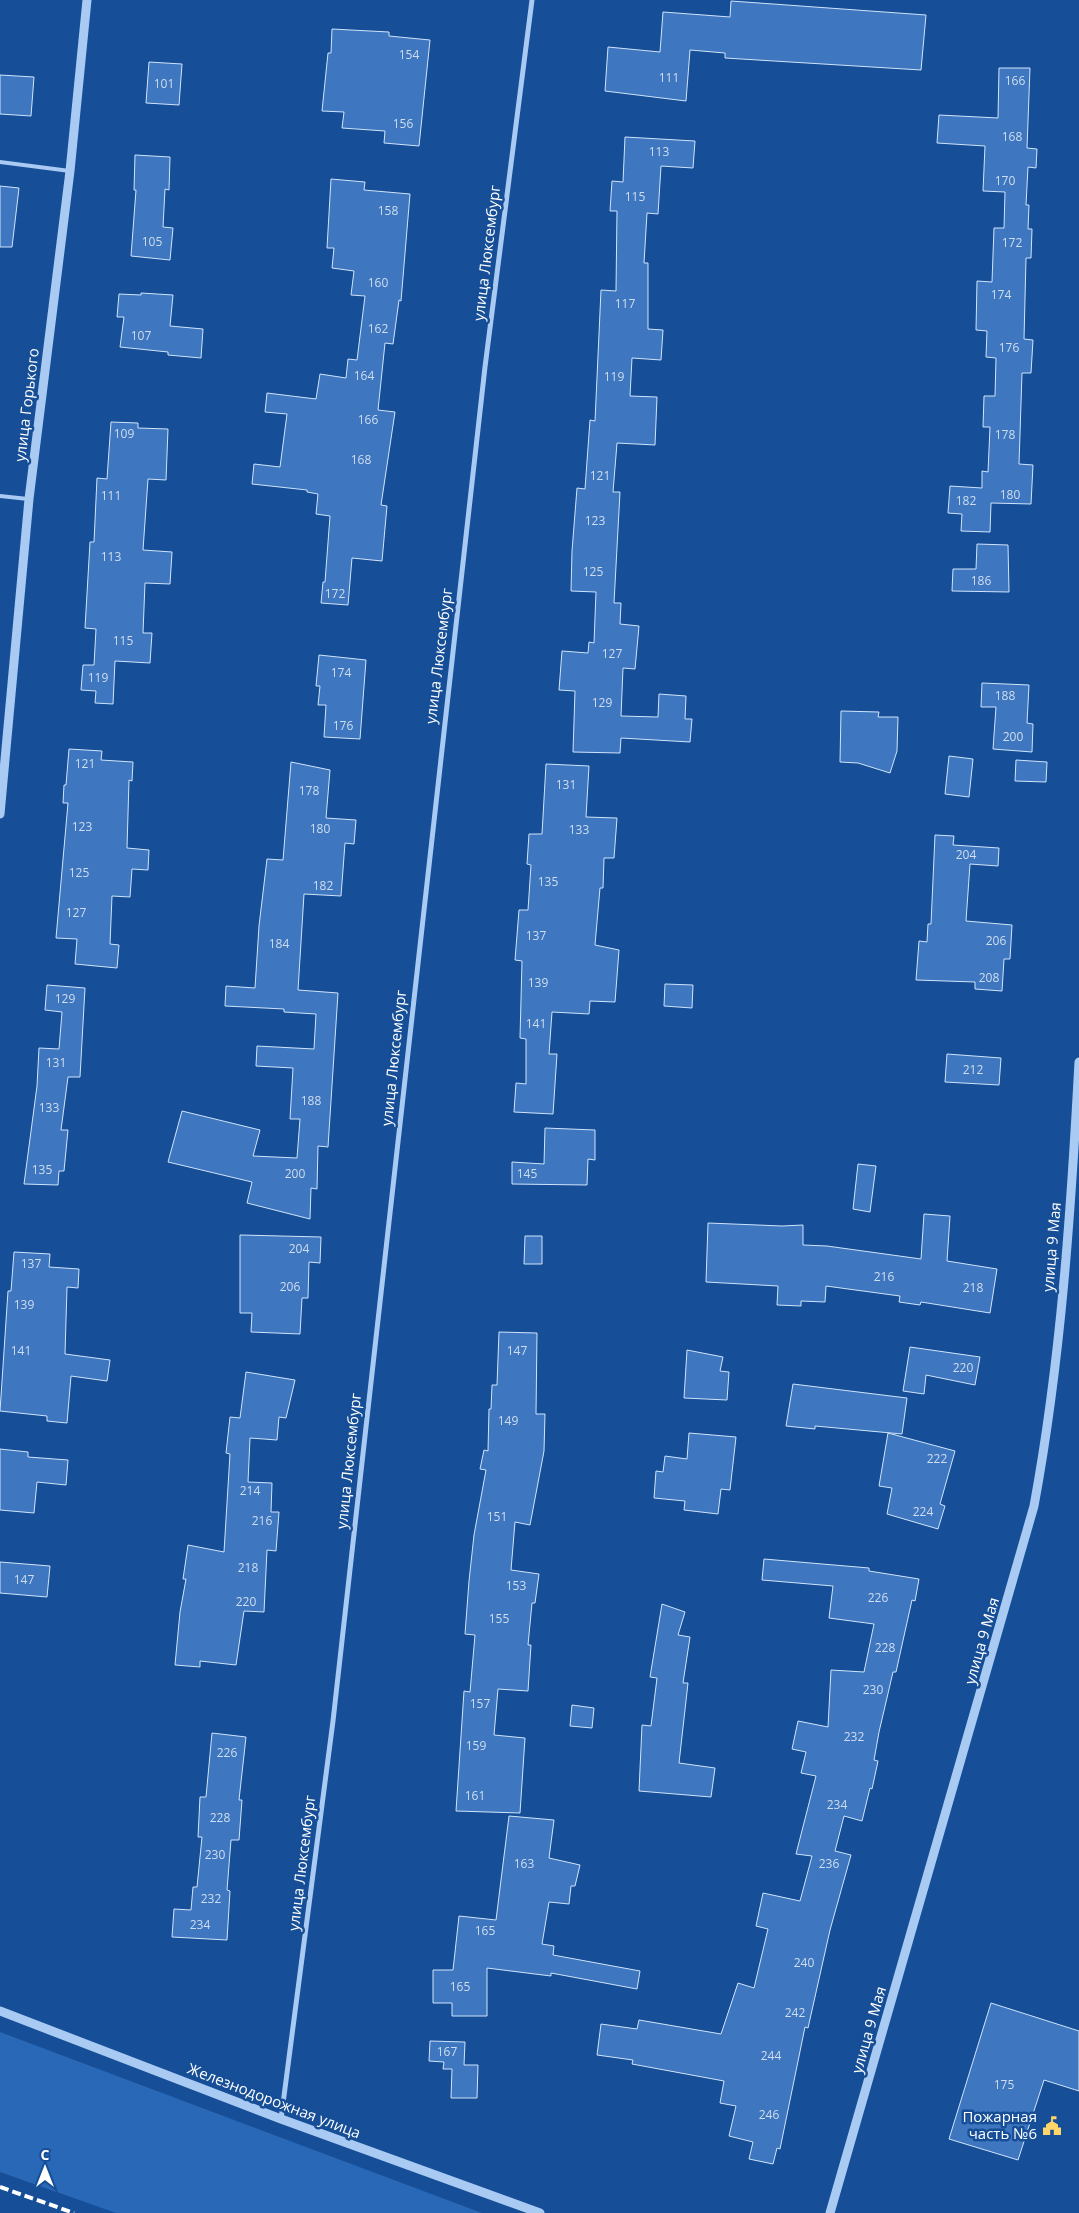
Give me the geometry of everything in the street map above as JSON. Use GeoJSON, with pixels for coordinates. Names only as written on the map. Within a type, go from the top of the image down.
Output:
{"type":"FeatureCollection","features":[{"type":"Feature","properties":{"kind":"street","name":"улица Горького"},"geometry":{"type":"LineString","coordinates":[[0,814],[29,499],[70,171],[87,0]]}},
{"type":"Feature","properties":{"kind":"street","name":"улица Люксембург"},"geometry":{"type":"LineString","coordinates":[[282,2119],[333,1721],[480,416],[532,0]]}},
{"type":"Feature","properties":{"kind":"street","name":"улица 9 Мая"},"geometry":{"type":"LineString","coordinates":[[830,2213],[1034,1506],[1045,1448],[1057,1351],[1077,1135],[1079,1062]]}},
{"type":"Feature","properties":{"kind":"street","name":"Железнодорожная улица"},"geometry":{"type":"LineString","coordinates":[[0,2012],[282,2119],[540,2213]]}},
{"type":"Feature","properties":{"kind":"lane"},"geometry":{"type":"LineString","coordinates":[[0,162],[70,171]]}},
{"type":"Feature","properties":{"kind":"lane"},"geometry":{"type":"LineString","coordinates":[[0,496],[29,499]]}},
{"type":"Feature","properties":{"kind":"shaded area"},"geometry":{"type":"Polygon","coordinates":[[[0,2032],[482,2213],[116,2213],[0,2172],[0,2032]]]}},
{"type":"Feature","properties":{"kind":"building"},"geometry":{"type":"Polygon","coordinates":[[[731,1],[926,15],[921,70],[725,58],[725,53],[690,50],[686,101],[605,91],[608,47],[660,52],[663,12],[730,17],[731,1]]]}},
{"type":"Feature","properties":{"kind":"building"},"geometry":{"type":"Polygon","coordinates":[[[332,29],[389,32],[389,36],[430,40],[419,146],[384,143],[385,131],[342,128],[344,112],[322,111],[328,53],[331,53],[332,29]]]}},
{"type":"Feature","properties":{"kind":"building"},"geometry":{"type":"Polygon","coordinates":[[[149,62],[182,64],[179,105],[146,103],[149,62]]]}},
{"type":"Feature","properties":{"kind":"building"},"geometry":{"type":"Polygon","coordinates":[[[999,68],[1030,68],[1027,148],[1037,149],[1036,168],[1028,167],[1026,205],[1029,205],[1028,229],[1032,229],[1031,258],[1026,258],[1024,339],[1033,340],[1031,373],[1022,373],[1019,464],[1033,465],[1031,504],[991,503],[990,532],[961,531],[962,514],[948,513],[950,486],[982,488],[982,471],[988,472],[990,427],[983,427],[984,396],[995,396],[996,358],[986,357],[987,331],[976,330],[977,281],[992,282],[994,228],[1004,228],[1005,192],[983,191],[985,146],[937,143],[939,115],[998,118],[999,68]]]}},
{"type":"Feature","properties":{"kind":"building"},"geometry":{"type":"Polygon","coordinates":[[[0,75],[34,77],[31,116],[0,114],[0,75]]]}},
{"type":"Feature","properties":{"kind":"building"},"geometry":{"type":"Polygon","coordinates":[[[625,137],[695,141],[693,168],[661,166],[658,214],[647,213],[644,263],[648,263],[648,329],[663,330],[661,360],[632,358],[630,396],[657,397],[655,445],[617,443],[613,492],[620,492],[614,603],[621,603],[620,624],[639,626],[635,669],[623,668],[621,716],[658,717],[659,694],[686,696],[685,719],[692,719],[690,742],[621,738],[620,753],[573,752],[575,691],[559,690],[562,651],[588,653],[589,642],[594,643],[596,592],[571,591],[572,551],[577,488],[585,489],[590,420],[595,421],[601,290],[616,291],[617,211],[610,211],[612,181],[623,182],[625,137]]]}},
{"type":"Feature","properties":{"kind":"building"},"geometry":{"type":"Polygon","coordinates":[[[135,155],[170,157],[169,190],[165,189],[163,227],[173,228],[170,260],[131,256],[136,190],[134,190],[135,155]]]}},
{"type":"Feature","properties":{"kind":"building"},"geometry":{"type":"Polygon","coordinates":[[[331,179],[365,182],[364,190],[410,194],[401,301],[399,300],[393,344],[385,343],[378,410],[395,412],[381,505],[387,506],[382,561],[352,558],[348,605],[321,603],[323,582],[325,582],[330,516],[316,514],[318,494],[307,492],[307,490],[252,484],[254,464],[280,467],[287,414],[265,412],[267,393],[316,399],[320,374],[346,378],[348,359],[357,360],[365,296],[351,295],[354,271],[332,268],[334,248],[327,248],[331,179]]]}},
{"type":"Feature","properties":{"kind":"building"},"geometry":{"type":"Polygon","coordinates":[[[0,186],[19,188],[12,247],[0,247],[0,186]]]}},
{"type":"Feature","properties":{"kind":"building"},"geometry":{"type":"Polygon","coordinates":[[[141,293],[173,295],[170,326],[203,329],[201,358],[168,355],[168,352],[120,347],[124,317],[117,317],[119,294],[141,295],[141,293]]]}},
{"type":"Feature","properties":{"kind":"building"},"geometry":{"type":"Polygon","coordinates":[[[111,422],[138,423],[138,428],[168,429],[166,480],[148,479],[143,550],[172,552],[170,584],[145,583],[143,633],[152,633],[150,663],[115,661],[113,704],[95,703],[96,691],[81,690],[83,665],[94,665],[96,629],[85,628],[90,542],[94,542],[97,478],[107,479],[111,422]]]}},
{"type":"Feature","properties":{"kind":"building"},"geometry":{"type":"Polygon","coordinates":[[[977,544],[1008,545],[1009,592],[952,591],[953,569],[976,569],[977,544]]]}},
{"type":"Feature","properties":{"kind":"building"},"geometry":{"type":"Polygon","coordinates":[[[319,655],[366,660],[360,739],[324,737],[326,705],[318,705],[320,686],[316,686],[319,655]]]}},
{"type":"Feature","properties":{"kind":"building"},"geometry":{"type":"Polygon","coordinates":[[[982,683],[1029,685],[1027,723],[1033,724],[1032,752],[993,749],[996,707],[981,707],[982,683]]]}},
{"type":"Feature","properties":{"kind":"building"},"geometry":{"type":"Polygon","coordinates":[[[841,711],[879,712],[878,717],[898,717],[897,751],[890,773],[858,763],[840,762],[841,711]]]}},
{"type":"Feature","properties":{"kind":"building"},"geometry":{"type":"Polygon","coordinates":[[[69,749],[102,751],[101,760],[133,762],[132,781],[129,780],[127,848],[149,850],[148,870],[132,869],[130,897],[112,896],[110,944],[119,945],[117,968],[75,964],[77,939],[56,938],[68,803],[63,803],[69,749]]]}},
{"type":"Feature","properties":{"kind":"building"},"geometry":{"type":"Polygon","coordinates":[[[949,756],[973,759],[969,797],[945,794],[949,756]]]}},
{"type":"Feature","properties":{"kind":"building"},"geometry":{"type":"Polygon","coordinates":[[[1016,760],[1047,762],[1046,782],[1015,781],[1016,760]]]}},
{"type":"Feature","properties":{"kind":"building"},"geometry":{"type":"Polygon","coordinates":[[[291,762],[330,770],[326,818],[356,820],[354,844],[345,843],[341,896],[304,894],[298,990],[338,993],[328,1147],[318,1146],[317,1189],[311,1188],[310,1219],[247,1203],[252,1182],[168,1162],[182,1111],[260,1130],[253,1156],[297,1158],[300,1119],[290,1119],[293,1068],[256,1066],[257,1046],[314,1049],[316,1014],[284,1012],[284,1009],[225,1006],[226,986],[255,988],[259,926],[267,859],[283,860],[291,762]]]}},
{"type":"Feature","properties":{"kind":"building"},"geometry":{"type":"Polygon","coordinates":[[[546,764],[589,766],[586,817],[617,818],[614,858],[604,858],[603,888],[600,888],[595,945],[619,950],[615,1002],[590,1001],[589,1014],[552,1012],[549,1054],[557,1054],[553,1114],[514,1112],[516,1083],[526,1084],[526,1039],[520,1038],[522,961],[515,960],[519,910],[528,910],[531,865],[527,864],[529,834],[542,834],[546,764]]]}},
{"type":"Feature","properties":{"kind":"building"},"geometry":{"type":"Polygon","coordinates":[[[935,835],[954,836],[953,845],[999,848],[998,866],[970,864],[966,921],[1012,925],[1010,959],[1004,959],[1002,991],[975,989],[975,982],[916,980],[919,941],[927,942],[928,924],[931,924],[935,835]]]}},
{"type":"Feature","properties":{"kind":"building"},"geometry":{"type":"Polygon","coordinates":[[[665,984],[693,985],[692,1008],[664,1006],[665,984]]]}},
{"type":"Feature","properties":{"kind":"building"},"geometry":{"type":"Polygon","coordinates":[[[47,985],[85,988],[80,1077],[68,1077],[61,1130],[68,1130],[64,1171],[59,1171],[58,1185],[24,1184],[37,1086],[39,1048],[59,1049],[62,1012],[45,1010],[47,985]]]}},
{"type":"Feature","properties":{"kind":"building"},"geometry":{"type":"Polygon","coordinates":[[[947,1054],[1001,1058],[999,1085],[945,1082],[947,1054]]]}},
{"type":"Feature","properties":{"kind":"building"},"geometry":{"type":"Polygon","coordinates":[[[545,1128],[595,1130],[595,1160],[588,1159],[587,1185],[512,1184],[512,1162],[544,1164],[545,1128]]]}},
{"type":"Feature","properties":{"kind":"building"},"geometry":{"type":"Polygon","coordinates":[[[858,1164],[876,1166],[870,1212],[853,1209],[858,1164]]]}},
{"type":"Feature","properties":{"kind":"building"},"geometry":{"type":"Polygon","coordinates":[[[924,1214],[950,1216],[947,1261],[997,1269],[990,1313],[921,1302],[920,1305],[899,1302],[900,1296],[826,1286],[825,1302],[801,1301],[801,1306],[777,1305],[778,1286],[706,1282],[708,1223],[803,1225],[803,1245],[827,1246],[921,1259],[924,1214]]]}},
{"type":"Feature","properties":{"kind":"building"},"geometry":{"type":"Polygon","coordinates":[[[240,1235],[321,1237],[320,1263],[309,1262],[308,1298],[302,1298],[300,1334],[251,1332],[252,1313],[240,1313],[240,1235]]]}},
{"type":"Feature","properties":{"kind":"building"},"geometry":{"type":"Polygon","coordinates":[[[525,1236],[542,1236],[542,1264],[524,1264],[525,1236]]]}},
{"type":"Feature","properties":{"kind":"building"},"geometry":{"type":"Polygon","coordinates":[[[14,1252],[50,1254],[49,1267],[79,1269],[78,1288],[67,1287],[65,1354],[110,1360],[107,1381],[71,1376],[67,1423],[47,1421],[47,1416],[0,1411],[8,1291],[11,1291],[14,1252]]]}},
{"type":"Feature","properties":{"kind":"building"},"geometry":{"type":"Polygon","coordinates":[[[499,1332],[537,1333],[536,1414],[545,1414],[544,1451],[530,1525],[515,1522],[511,1570],[539,1574],[535,1603],[532,1603],[528,1645],[531,1645],[528,1691],[498,1689],[494,1735],[525,1738],[520,1813],[456,1811],[464,1691],[470,1692],[475,1635],[465,1634],[469,1581],[474,1535],[486,1470],[480,1469],[484,1450],[488,1451],[489,1409],[491,1409],[492,1385],[497,1385],[499,1332]]]}},
{"type":"Feature","properties":{"kind":"building"},"geometry":{"type":"Polygon","coordinates":[[[910,1347],[980,1357],[975,1385],[926,1375],[924,1394],[903,1391],[910,1347]]]}},
{"type":"Feature","properties":{"kind":"building"},"geometry":{"type":"Polygon","coordinates":[[[687,1350],[723,1357],[720,1371],[729,1372],[727,1400],[684,1398],[687,1350]]]}},
{"type":"Feature","properties":{"kind":"building"},"geometry":{"type":"Polygon","coordinates":[[[246,1372],[295,1380],[286,1418],[279,1417],[277,1440],[250,1438],[248,1482],[272,1483],[271,1512],[279,1512],[276,1551],[267,1550],[264,1612],[244,1611],[236,1665],[200,1661],[200,1667],[175,1665],[180,1612],[186,1579],[183,1579],[188,1545],[224,1552],[230,1454],[226,1453],[230,1417],[240,1418],[246,1372]]]}},
{"type":"Feature","properties":{"kind":"building"},"geometry":{"type":"Polygon","coordinates":[[[793,1384],[907,1398],[902,1434],[815,1426],[815,1429],[786,1426],[793,1384]]]}},
{"type":"Feature","properties":{"kind":"building"},"geometry":{"type":"Polygon","coordinates":[[[689,1433],[736,1437],[730,1490],[721,1489],[718,1514],[684,1510],[685,1501],[654,1498],[656,1471],[663,1472],[665,1456],[687,1459],[689,1433]]]}},
{"type":"Feature","properties":{"kind":"building"},"geometry":{"type":"Polygon","coordinates":[[[888,1433],[955,1451],[940,1504],[945,1506],[938,1529],[887,1514],[892,1488],[879,1486],[888,1433]]]}},
{"type":"Feature","properties":{"kind":"building"},"geometry":{"type":"Polygon","coordinates":[[[0,1449],[28,1452],[28,1457],[68,1460],[66,1485],[37,1482],[34,1513],[0,1510],[0,1449]]]}},
{"type":"Feature","properties":{"kind":"building"},"geometry":{"type":"Polygon","coordinates":[[[764,1559],[869,1568],[869,1571],[919,1579],[915,1601],[912,1600],[896,1672],[893,1672],[879,1732],[874,1760],[878,1761],[872,1789],[870,1788],[862,1821],[844,1816],[835,1851],[851,1855],[830,1930],[808,2028],[805,2027],[780,2149],[777,2148],[773,2164],[749,2159],[753,2142],[729,2136],[736,2106],[720,2103],[724,2081],[632,2064],[633,2060],[597,2055],[601,2024],[637,2029],[639,2020],[721,2034],[738,1983],[754,1988],[768,1929],[756,1926],[763,1893],[800,1901],[812,1856],[796,1854],[816,1776],[801,1773],[806,1752],[792,1749],[798,1721],[828,1727],[831,1670],[864,1672],[874,1624],[829,1618],[833,1586],[762,1580],[764,1559]]]}},
{"type":"Feature","properties":{"kind":"building"},"geometry":{"type":"Polygon","coordinates":[[[0,1562],[50,1566],[47,1597],[0,1593],[0,1562]]]}},
{"type":"Feature","properties":{"kind":"building"},"geometry":{"type":"Polygon","coordinates":[[[662,1604],[685,1612],[678,1635],[690,1637],[683,1683],[688,1683],[679,1763],[715,1768],[711,1797],[639,1791],[642,1725],[651,1726],[657,1678],[650,1677],[662,1604]]]}},
{"type":"Feature","properties":{"kind":"building"},"geometry":{"type":"Polygon","coordinates":[[[572,1705],[594,1708],[592,1728],[570,1726],[572,1705]]]}},
{"type":"Feature","properties":{"kind":"building"},"geometry":{"type":"Polygon","coordinates":[[[212,1733],[246,1737],[239,1800],[242,1800],[239,1840],[231,1840],[227,1890],[230,1891],[227,1940],[172,1937],[174,1909],[191,1910],[193,1887],[197,1887],[202,1837],[198,1837],[200,1797],[206,1797],[212,1733]]]}},
{"type":"Feature","properties":{"kind":"building"},"geometry":{"type":"Polygon","coordinates":[[[509,1816],[554,1820],[549,1858],[580,1865],[575,1886],[571,1886],[569,1904],[549,1902],[542,1944],[554,1946],[553,1955],[640,1971],[637,1989],[551,1973],[551,1976],[487,1968],[487,2016],[452,2016],[452,2003],[433,2003],[433,1970],[453,1970],[459,1916],[496,1920],[509,1816]]]}},
{"type":"Feature","properties":{"kind":"building"},"geometry":{"type":"Polygon","coordinates":[[[991,2003],[1079,2031],[1079,2091],[1044,2080],[1018,2160],[949,2139],[991,2003]]]}},
{"type":"Feature","properties":{"kind":"building"},"geometry":{"type":"Polygon","coordinates":[[[430,2041],[465,2042],[464,2065],[478,2065],[477,2098],[451,2098],[452,2069],[443,2069],[444,2062],[429,2061],[430,2041]]]}},
{"type":"Feature","properties":{"kind":"railway"},"geometry":{"type":"LineString","coordinates":[[0,2187],[74,2213]]}},
{"type":"Feature","properties":{"kind":"place","name":"Пожарная часть №6"},"geometry":{"type":"Point","coordinates":[1052,2126]}}]}
